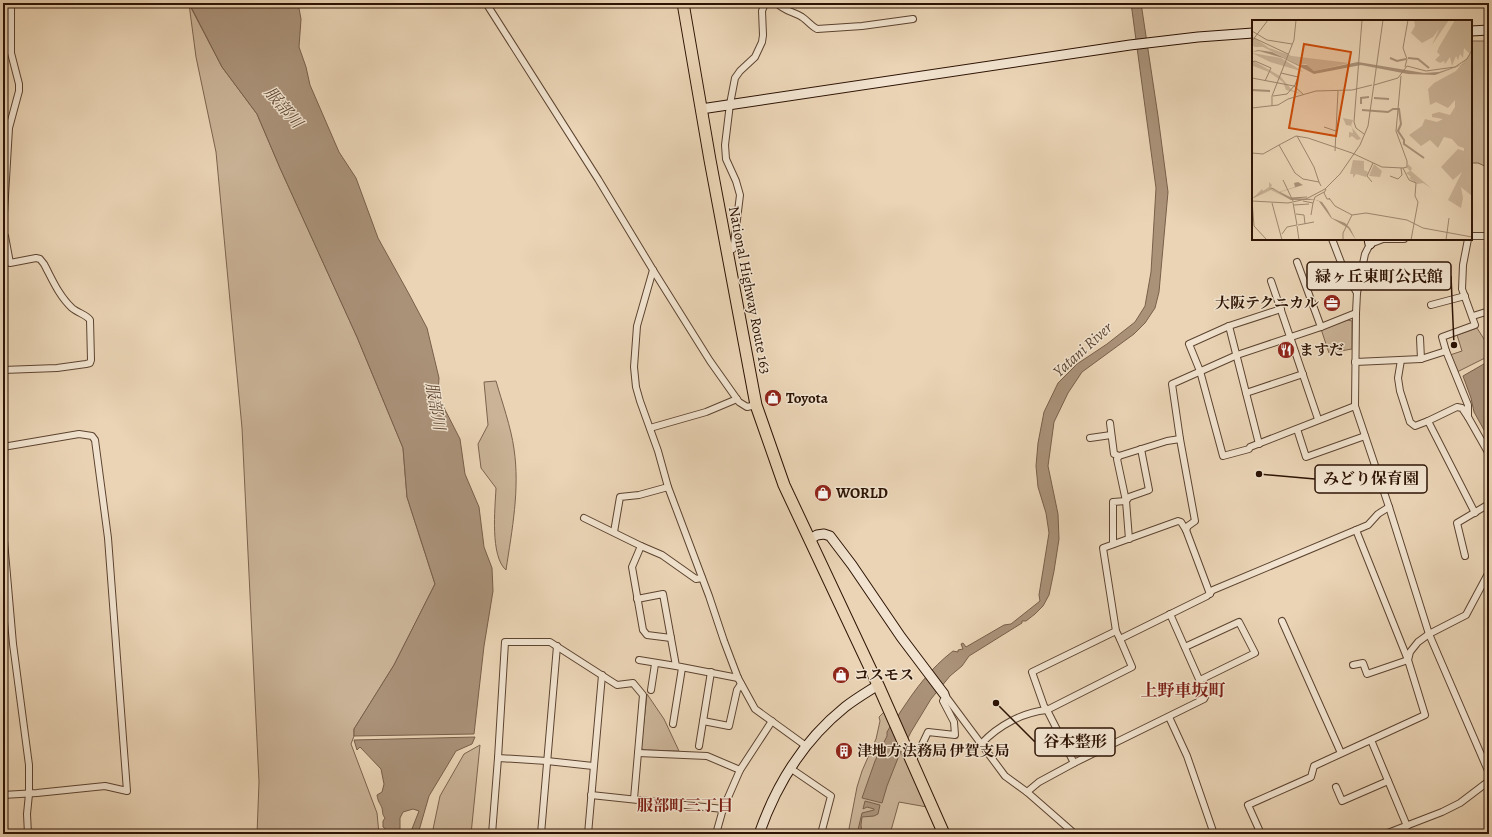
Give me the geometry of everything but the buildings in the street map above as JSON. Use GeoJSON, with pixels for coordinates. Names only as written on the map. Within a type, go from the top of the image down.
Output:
{"type":"FeatureCollection","features":[{"type":"Feature","properties":{"kind":"highway","name":"National Highway Route 163"},"geometry":{"type":"LineString","coordinates":[[683,3],[701,109],[756,405],[784,485],[878,685],[944,834]]}},
{"type":"Feature","properties":{"kind":"street"},"geometry":{"type":"LineString","coordinates":[[3,230],[9,128],[19,91],[19,84],[11,53],[11,3]]}},
{"type":"Feature","properties":{"kind":"street"},"geometry":{"type":"LineString","coordinates":[[486,3],[598,179],[710,361],[737,399],[743,405],[747,407],[756,405]]}},
{"type":"Feature","properties":{"kind":"street"},"geometry":{"type":"LineString","coordinates":[[727,252],[733,249],[740,195],[736,180],[726,159],[725,145],[730,104],[735,78],[755,57],[762,42],[762,11],[765,3]]}},
{"type":"Feature","properties":{"kind":"street"},"geometry":{"type":"LineString","coordinates":[[777,3],[781,7],[801,16],[811,26],[817,28],[862,26],[913,19]]}},
{"type":"Feature","properties":{"kind":"street"},"geometry":{"type":"LineString","coordinates":[[1472,30],[1489,30]]}},
{"type":"Feature","properties":{"kind":"street"},"geometry":{"type":"LineString","coordinates":[[701,109],[1130,45],[1252,32]]}},
{"type":"Feature","properties":{"kind":"street"},"geometry":{"type":"LineString","coordinates":[[3,234],[5,236],[10,263],[36,258],[40,259],[66,302],[76,312],[89,318],[91,360],[90,363],[86,364],[57,368],[3,370]]}},
{"type":"Feature","properties":{"kind":"street"},"geometry":{"type":"LineString","coordinates":[[1472,236],[1489,236]]}},
{"type":"Feature","properties":{"kind":"street"},"geometry":{"type":"LineString","coordinates":[[1332,240],[1342,265],[1357,293]]}},
{"type":"Feature","properties":{"kind":"street"},"geometry":{"type":"LineString","coordinates":[[1468,240],[1463,265],[1462,289],[1475,325],[1442,337],[1446,351],[1468,405],[1468,417]]}},
{"type":"Feature","properties":{"kind":"street"},"geometry":{"type":"LineString","coordinates":[[1370,241],[1365,254],[1357,293],[1355,406],[1390,507],[1430,634],[1489,772]]}},
{"type":"Feature","properties":{"kind":"street"},"geometry":{"type":"LineString","coordinates":[[1297,262],[1321,327]]}},
{"type":"Feature","properties":{"kind":"street"},"geometry":{"type":"LineString","coordinates":[[653,270],[636,326],[634,367],[638,394],[668,488],[724,641],[740,681],[754,709],[806,746]]}},
{"type":"Feature","properties":{"kind":"street"},"geometry":{"type":"LineString","coordinates":[[1271,281],[1318,420]]}},
{"type":"Feature","properties":{"kind":"street"},"geometry":{"type":"LineString","coordinates":[[1431,305],[1465,296]]}},
{"type":"Feature","properties":{"kind":"street"},"geometry":{"type":"LineString","coordinates":[[1281,309],[1229,326],[1189,344],[1200,371],[1223,456],[1249,449],[1250,447],[1355,406]]}},
{"type":"Feature","properties":{"kind":"street"},"geometry":{"type":"LineString","coordinates":[[1473,316],[1489,311]]}},
{"type":"Feature","properties":{"kind":"street"},"geometry":{"type":"LineString","coordinates":[[1186,530],[1188,526],[1195,521],[1180,439],[1172,384],[1236,355],[1321,327],[1356,313]]}},
{"type":"Feature","properties":{"kind":"street"},"geometry":{"type":"LineString","coordinates":[[1229,326],[1259,444]]}},
{"type":"Feature","properties":{"kind":"street"},"geometry":{"type":"LineString","coordinates":[[1420,338],[1421,359]]}},
{"type":"Feature","properties":{"kind":"street"},"geometry":{"type":"LineString","coordinates":[[1355,362],[1421,359],[1446,351]]}},
{"type":"Feature","properties":{"kind":"street"},"geometry":{"type":"LineString","coordinates":[[1401,360],[1398,378],[1400,391],[1410,422],[1415,426],[1456,407],[1462,408],[1489,454]]}},
{"type":"Feature","properties":{"kind":"street"},"geometry":{"type":"LineString","coordinates":[[1246,393],[1303,374]]}},
{"type":"Feature","properties":{"kind":"street"},"geometry":{"type":"LineString","coordinates":[[650,428],[706,412],[737,399]]}},
{"type":"Feature","properties":{"kind":"street"},"geometry":{"type":"LineString","coordinates":[[1428,421],[1475,513]]}},
{"type":"Feature","properties":{"kind":"street"},"geometry":{"type":"LineString","coordinates":[[1110,423],[1114,454],[1118,456]]}},
{"type":"Feature","properties":{"kind":"street"},"geometry":{"type":"LineString","coordinates":[[1297,429],[1306,457],[1366,436]]}},
{"type":"Feature","properties":{"kind":"street"},"geometry":{"type":"LineString","coordinates":[[3,447],[79,434],[92,436],[95,440],[108,538],[127,791],[105,786],[3,796]]}},
{"type":"Feature","properties":{"kind":"street"},"geometry":{"type":"LineString","coordinates":[[1090,438],[1111,434]]}},
{"type":"Feature","properties":{"kind":"street"},"geometry":{"type":"LineString","coordinates":[[1118,456],[1167,441],[1180,439]]}},
{"type":"Feature","properties":{"kind":"street"},"geometry":{"type":"LineString","coordinates":[[1113,544],[1113,502],[1126,501],[1129,497],[1148,490],[1141,449]]}},
{"type":"Feature","properties":{"kind":"street"},"geometry":{"type":"LineString","coordinates":[[1118,456],[1117,459],[1126,501],[1128,539]]}},
{"type":"Feature","properties":{"kind":"street"},"geometry":{"type":"LineString","coordinates":[[614,532],[620,497],[639,495],[668,488]]}},
{"type":"Feature","properties":{"kind":"street"},"geometry":{"type":"LineString","coordinates":[[1465,556],[1456,523],[1489,504]]}},
{"type":"Feature","properties":{"kind":"street"},"geometry":{"type":"LineString","coordinates":[[1120,638],[1210,594],[1214,590],[1356,530],[1368,524],[1378,514],[1390,507]]}},
{"type":"Feature","properties":{"kind":"street"},"geometry":{"type":"LineString","coordinates":[[584,518],[662,555],[696,578],[702,578]]}},
{"type":"Feature","properties":{"kind":"street"},"geometry":{"type":"LineString","coordinates":[[982,744],[990,734],[1001,726],[1023,716],[1047,710],[1132,667],[1116,631],[1103,548],[1178,521],[1181,522],[1186,530],[1210,594]]}},
{"type":"Feature","properties":{"kind":"street"},"geometry":{"type":"LineString","coordinates":[[3,529],[13,644],[29,765],[27,814],[28,834]]}},
{"type":"Feature","properties":{"kind":"street"},"geometry":{"type":"LineString","coordinates":[[1261,834],[1248,805],[1311,777],[1314,766],[1425,715],[1408,660],[1356,530]]}},
{"type":"Feature","properties":{"kind":"street"},"geometry":{"type":"LineString","coordinates":[[810,539],[817,535],[824,534],[830,536],[852,565],[901,637],[1005,776],[1027,792],[1075,834]]}},
{"type":"Feature","properties":{"kind":"street"},"geometry":{"type":"LineString","coordinates":[[641,546],[632,567],[642,630],[647,635],[671,638]]}},
{"type":"Feature","properties":{"kind":"street"},"geometry":{"type":"LineString","coordinates":[[1408,660],[1410,652],[1418,642],[1466,615],[1489,572]]}},
{"type":"Feature","properties":{"kind":"street"},"geometry":{"type":"LineString","coordinates":[[637,599],[663,594],[671,638],[679,667],[673,724]]}},
{"type":"Feature","properties":{"kind":"street"},"geometry":{"type":"LineString","coordinates":[[1027,792],[1038,782],[1074,763],[1204,699],[1206,695],[1200,680],[1170,614]]}},
{"type":"Feature","properties":{"kind":"street"},"geometry":{"type":"LineString","coordinates":[[1282,621],[1341,753]]}},
{"type":"Feature","properties":{"kind":"street"},"geometry":{"type":"LineString","coordinates":[[1185,647],[1238,622],[1255,653],[1200,680]]}},
{"type":"Feature","properties":{"kind":"street"},"geometry":{"type":"LineString","coordinates":[[1074,763],[1044,706],[1032,672],[1116,631]]}},
{"type":"Feature","properties":{"kind":"street"},"geometry":{"type":"LineString","coordinates":[[492,834],[505,642],[550,642],[617,685],[633,683],[643,695],[634,799]]}},
{"type":"Feature","properties":{"kind":"street"},"geometry":{"type":"LineString","coordinates":[[541,834],[557,646]]}},
{"type":"Feature","properties":{"kind":"street"},"geometry":{"type":"LineString","coordinates":[[639,660],[655,664],[711,672],[740,681]]}},
{"type":"Feature","properties":{"kind":"street"},"geometry":{"type":"LineString","coordinates":[[1353,665],[1363,663],[1367,674],[1408,660]]}},
{"type":"Feature","properties":{"kind":"street"},"geometry":{"type":"LineString","coordinates":[[651,690],[655,664]]}},
{"type":"Feature","properties":{"kind":"street"},"geometry":{"type":"LineString","coordinates":[[699,746],[711,672]]}},
{"type":"Feature","properties":{"kind":"street"},"geometry":{"type":"LineString","coordinates":[[588,834],[602,674]]}},
{"type":"Feature","properties":{"kind":"street"},"geometry":{"type":"LineString","coordinates":[[703,722],[729,726],[740,681]]}},
{"type":"Feature","properties":{"kind":"street"},"geometry":{"type":"LineString","coordinates":[[759,834],[771,802],[790,768],[806,746],[845,707],[878,685]]}},
{"type":"Feature","properties":{"kind":"street"},"geometry":{"type":"LineString","coordinates":[[911,759],[918,753],[928,732],[956,735],[954,722],[943,701],[945,695]]}},
{"type":"Feature","properties":{"kind":"street"},"geometry":{"type":"LineString","coordinates":[[1169,717],[1187,756],[1214,834]]}},
{"type":"Feature","properties":{"kind":"street"},"geometry":{"type":"LineString","coordinates":[[716,834],[723,809],[740,770],[772,721]]}},
{"type":"Feature","properties":{"kind":"street"},"geometry":{"type":"LineString","coordinates":[[1371,740],[1407,826]]}},
{"type":"Feature","properties":{"kind":"street"},"geometry":{"type":"LineString","coordinates":[[638,753],[707,756],[740,770]]}},
{"type":"Feature","properties":{"kind":"street"},"geometry":{"type":"LineString","coordinates":[[498,758],[594,766]]}},
{"type":"Feature","properties":{"kind":"street"},"geometry":{"type":"LineString","coordinates":[[790,768],[831,796],[821,834]]}},
{"type":"Feature","properties":{"kind":"street"},"geometry":{"type":"LineString","coordinates":[[1336,787],[1342,801],[1388,781]]}},
{"type":"Feature","properties":{"kind":"street"},"geometry":{"type":"LineString","coordinates":[[1385,834],[1442,812],[1460,803],[1489,781]]}},
{"type":"Feature","properties":{"kind":"street"},"geometry":{"type":"LineString","coordinates":[[592,795],[723,809]]}},
{"type":"Feature","properties":{"kind":"shaded area"},"geometry":{"type":"Polygon","coordinates":[[[189,4],[222,67],[257,114],[357,337],[403,448],[407,497],[435,584],[394,665],[354,729],[354,736],[351,744],[377,813],[379,834],[257,834],[259,782],[242,428],[216,152],[196,57],[189,4]]]}},
{"type":"Feature","properties":{"kind":"shaded area"},"geometry":{"type":"Polygon","coordinates":[[[1472,41],[1489,41],[1489,168],[1478,163],[1472,163],[1472,41]]]}},
{"type":"Feature","properties":{"kind":"shaded area"},"geometry":{"type":"Polygon","coordinates":[[[1348,320],[1352,321],[1352,349],[1329,353],[1321,329],[1348,320]]]}},
{"type":"Feature","properties":{"kind":"shaded area"},"geometry":{"type":"Polygon","coordinates":[[[1477,328],[1489,347],[1489,356],[1457,372],[1450,355],[1462,351],[1457,335],[1477,328]]]}},
{"type":"Feature","properties":{"kind":"shaded area"},"geometry":{"type":"Polygon","coordinates":[[[496,381],[511,432],[516,464],[516,494],[506,570],[501,563],[496,543],[496,488],[481,468],[478,444],[488,425],[484,382],[496,381]]]}},
{"type":"Feature","properties":{"kind":"shaded area"},"geometry":{"type":"Polygon","coordinates":[[[647,694],[664,719],[679,751],[644,750],[641,748],[647,694]]]}},
{"type":"Feature","properties":{"kind":"shaded area"},"geometry":{"type":"Polygon","coordinates":[[[885,711],[927,807],[899,802],[890,834],[848,834],[857,787],[862,771],[876,739],[880,721],[879,717],[885,711]]]}},
{"type":"Feature","properties":{"kind":"shaded area"},"geometry":{"type":"Polygon","coordinates":[[[480,745],[471,834],[432,834],[440,796],[464,754],[480,745]]]}},
{"type":"Feature","properties":{"kind":"water","name":"服部川"},"geometry":{"type":"Polygon","coordinates":[[[189,3],[298,3],[301,19],[299,47],[310,85],[339,152],[356,178],[378,238],[427,328],[439,378],[438,396],[460,439],[465,474],[479,507],[484,547],[492,568],[493,591],[484,646],[474,734],[354,736],[354,729],[394,665],[435,584],[407,497],[403,448],[357,337],[257,114],[222,67],[189,3]]]}},
{"type":"Feature","properties":{"kind":"water"},"geometry":{"type":"Polygon","coordinates":[[[1131,3],[1141,3],[1168,192],[1159,292],[1155,308],[1145,323],[1134,334],[1082,372],[1068,393],[1054,422],[1048,466],[1058,514],[1059,539],[1049,595],[1043,606],[1026,621],[1022,621],[1022,623],[969,656],[962,666],[950,676],[931,699],[911,732],[898,758],[882,803],[862,798],[875,761],[890,726],[924,679],[953,651],[958,652],[958,650],[963,649],[961,644],[963,643],[966,647],[1004,625],[1011,624],[1040,601],[1039,595],[1049,533],[1046,513],[1038,487],[1036,466],[1038,443],[1044,412],[1058,383],[1077,364],[1107,344],[1135,322],[1145,306],[1151,272],[1156,188],[1131,3]]]}},
{"type":"Feature","properties":{"kind":"water"},"geometry":{"type":"Polygon","coordinates":[[[1489,361],[1489,439],[1474,412],[1471,398],[1463,376],[1489,361]]]}},
{"type":"Feature","properties":{"kind":"water"},"geometry":{"type":"Polygon","coordinates":[[[475,737],[472,744],[456,751],[429,796],[418,834],[410,834],[419,811],[413,809],[403,812],[400,818],[400,834],[385,834],[386,829],[383,827],[383,821],[385,818],[377,795],[382,792],[384,784],[381,769],[360,747],[357,750],[354,740],[475,737]]]}},
{"type":"Feature","properties":{"kind":"water"},"geometry":{"type":"Polygon","coordinates":[[[865,801],[880,805],[878,814],[874,816],[862,817],[862,834],[857,834],[862,813],[874,810],[867,807],[863,809],[865,801]]]}},
{"type":"Feature","properties":{"kind":"place","name":"大阪テクニカル"},"geometry":{"type":"Point","coordinates":[1332,303]}},
{"type":"Feature","properties":{"kind":"place","name":"緑ヶ丘東町公民館"},"geometry":{"type":"Point","coordinates":[1454,345]}},
{"type":"Feature","properties":{"kind":"place","name":"ますだ"},"geometry":{"type":"Point","coordinates":[1286,350]}},
{"type":"Feature","properties":{"kind":"place","name":"Toyota"},"geometry":{"type":"Point","coordinates":[773,398]}},
{"type":"Feature","properties":{"kind":"place","name":"みどり保育園"},"geometry":{"type":"Point","coordinates":[1259,474]}},
{"type":"Feature","properties":{"kind":"place","name":"WORLD"},"geometry":{"type":"Point","coordinates":[823,493]}},
{"type":"Feature","properties":{"kind":"place","name":"コスモス"},"geometry":{"type":"Point","coordinates":[841,675]}},
{"type":"Feature","properties":{"kind":"place","name":"谷本整形"},"geometry":{"type":"Point","coordinates":[996,703]}},
{"type":"Feature","properties":{"kind":"place","name":"津地方法務局 伊賀支局"},"geometry":{"type":"Point","coordinates":[844,751]}},
{"type":"Feature","properties":{"kind":"district","name":"上野車坂町"},"geometry":{"type":"Point","coordinates":[1183,690]}},
{"type":"Feature","properties":{"kind":"district","name":"服部町三丁目"},"geometry":{"type":"Point","coordinates":[685,805]}},
{"type":"Feature","properties":{"kind":"water label","name":"Yatani River"},"geometry":{"type":"Point","coordinates":[1082,349]}}]}
